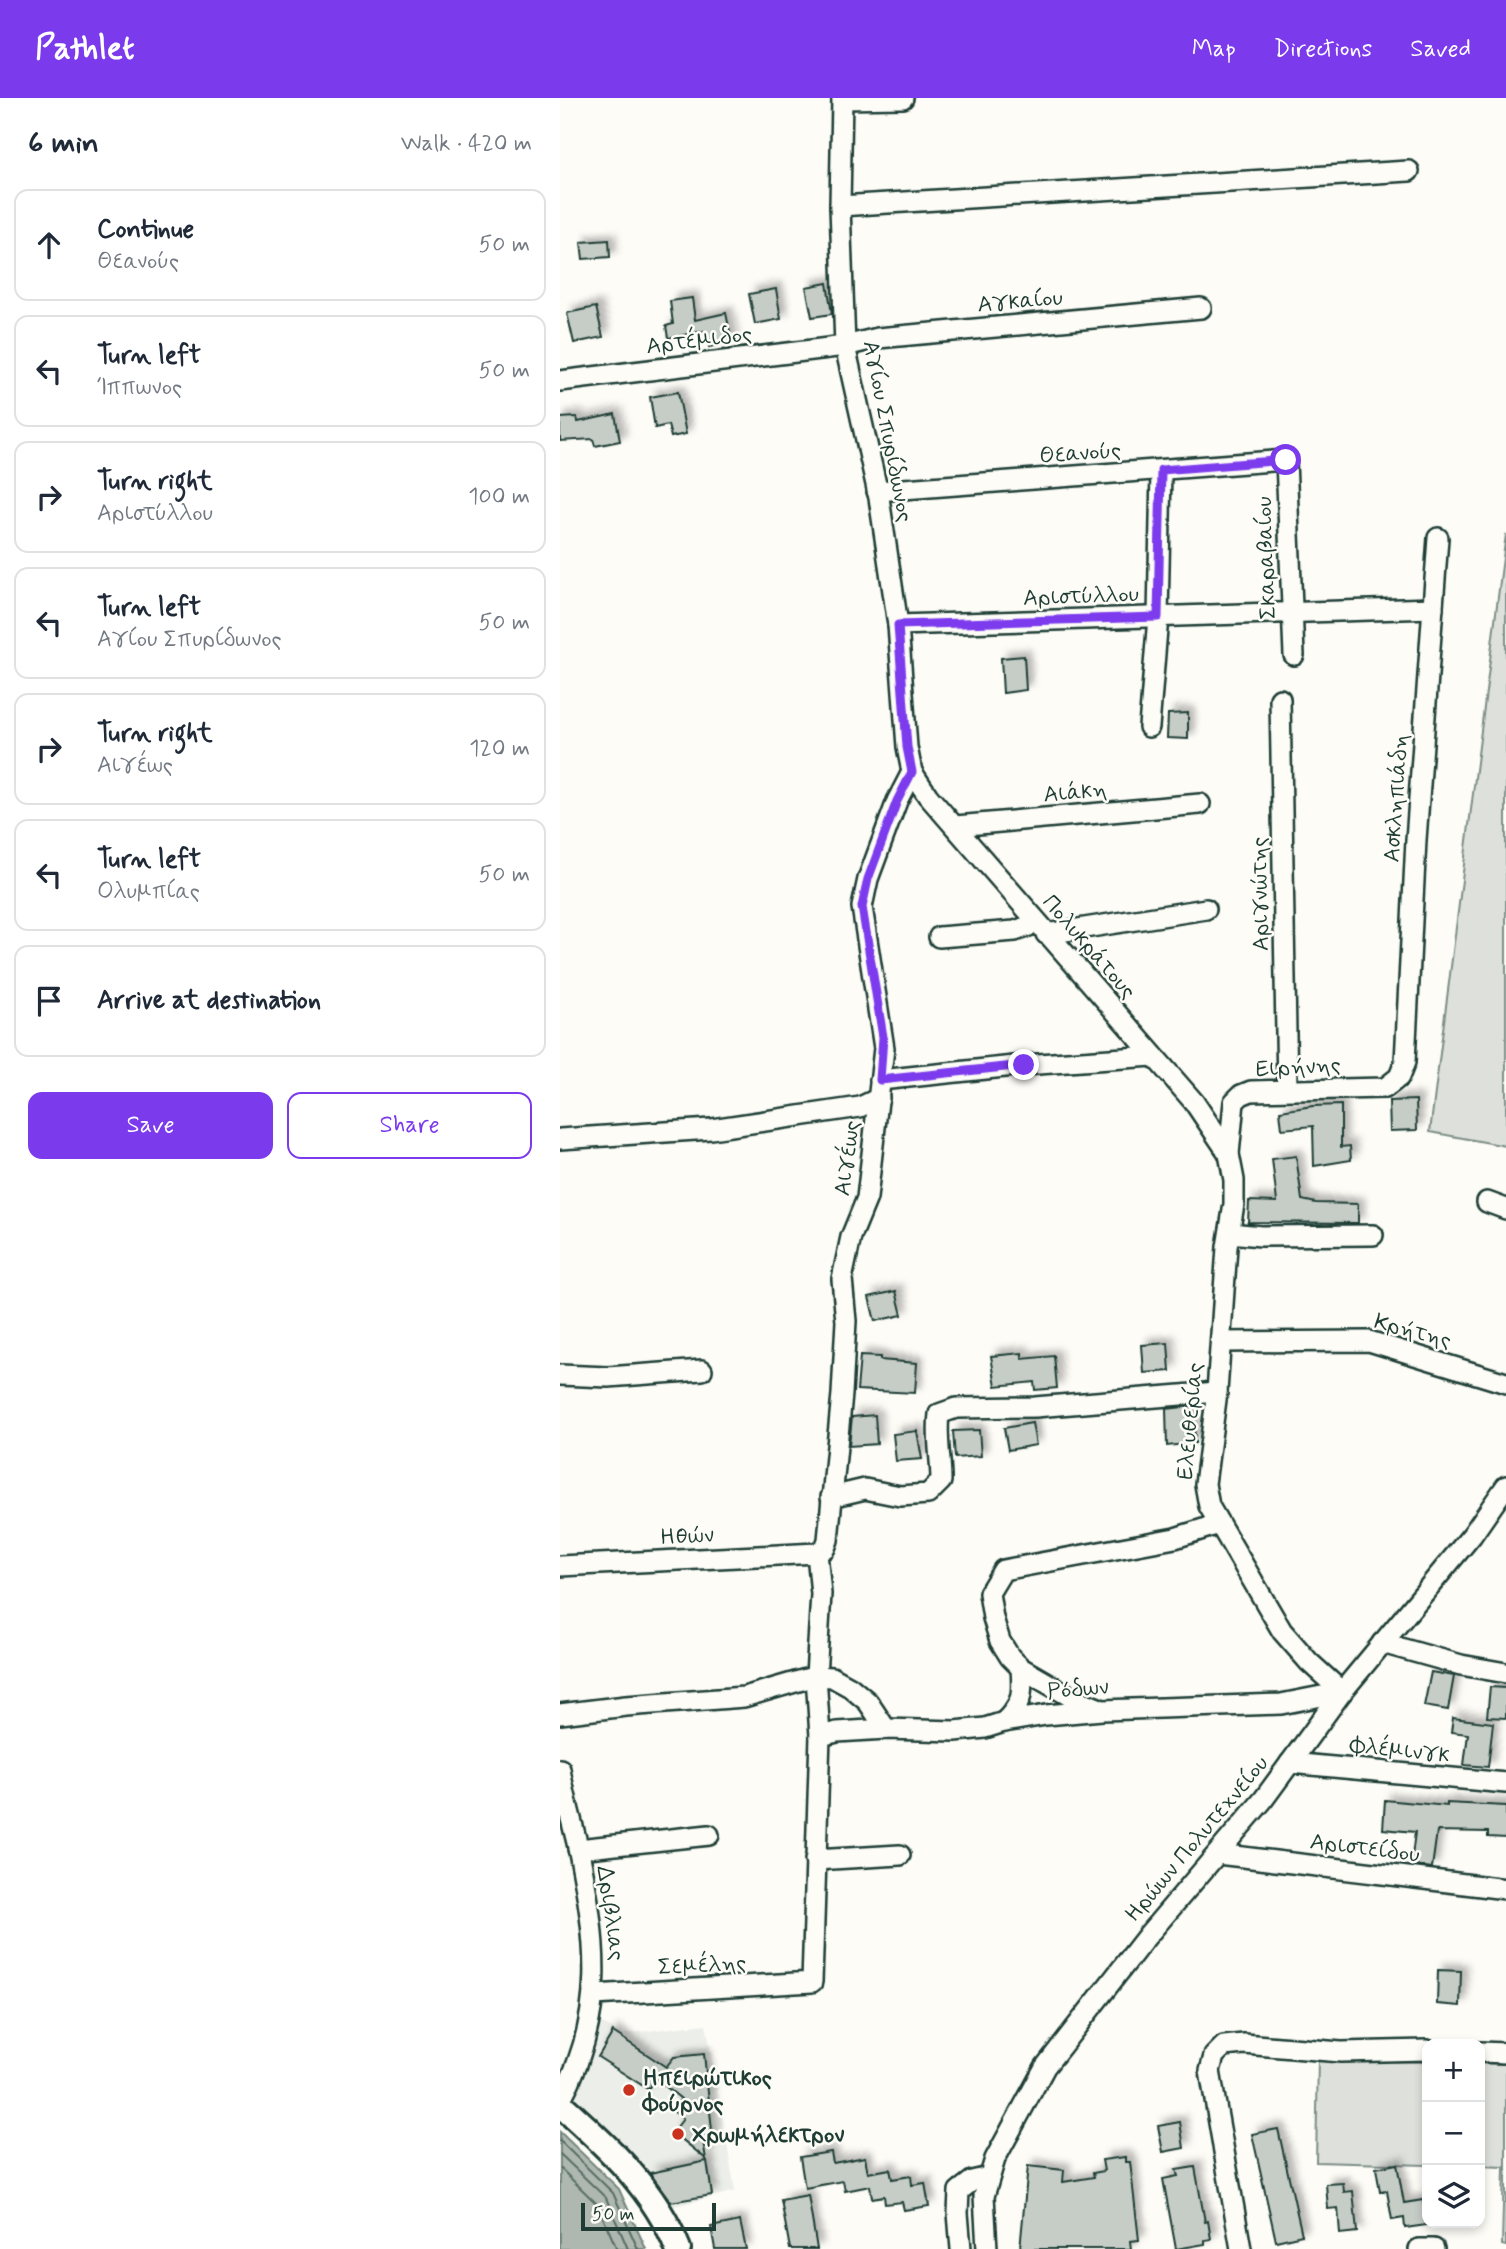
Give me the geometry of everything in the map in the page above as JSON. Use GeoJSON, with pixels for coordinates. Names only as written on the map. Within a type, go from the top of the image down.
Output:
{"type":"FeatureCollection","features":[{"type":"Feature","properties":{"kind":"main road"},"geometry":{"type":"LineString","coordinates":[[560,2103],[611,2151],[643,2186],[663,2216],[678,2249]]}},
{"type":"Feature","properties":{"kind":"street"},"geometry":{"type":"LineString","coordinates":[[842,99],[903,98]]}},
{"type":"Feature","properties":{"kind":"street","name":"Αγίου Σπυρίδωνος"},"geometry":{"type":"LineString","coordinates":[[842,99],[840,206],[845,346],[877,491],[898,625],[907,747],[912,772]]}},
{"type":"Feature","properties":{"kind":"street"},"geometry":{"type":"LineString","coordinates":[[840,206],[1409,171]]}},
{"type":"Feature","properties":{"kind":"street","name":"Αγκαίου"},"geometry":{"type":"LineString","coordinates":[[845,346],[878,338],[1201,308]]}},
{"type":"Feature","properties":{"kind":"street","name":"Αρτέμιδος"},"geometry":{"type":"LineString","coordinates":[[560,381],[845,346]]}},
{"type":"Feature","properties":{"kind":"street","name":"Θεανούς"},"geometry":{"type":"LineString","coordinates":[[877,491],[1286,460]]}},
{"type":"Feature","properties":{"kind":"street","name":"Σκαραβαίου"},"geometry":{"type":"LineString","coordinates":[[1286,460],[1294,655]]}},
{"type":"Feature","properties":{"kind":"street"},"geometry":{"type":"LineString","coordinates":[[1149,727],[1158,617],[1161,470]]}},
{"type":"Feature","properties":{"kind":"street","name":"Ασκληπιάδη"},"geometry":{"type":"LineString","coordinates":[[1405,1062],[1416,840],[1438,538]]}},
{"type":"Feature","properties":{"kind":"street","name":"Αριστύλλου"},"geometry":{"type":"LineString","coordinates":[[898,625],[1433,608]]}},
{"type":"Feature","properties":{"kind":"street","name":"Αριγνώτης"},"geometry":{"type":"LineString","coordinates":[[1280,699],[1287,1089]]}},
{"type":"Feature","properties":{"kind":"street","name":"Πολυκράτους"},"geometry":{"type":"LineString","coordinates":[[912,772],[928,796],[1042,929],[1195,1102],[1229,1154]]}},
{"type":"Feature","properties":{"kind":"street","name":"Αιγέως"},"geometry":{"type":"LineString","coordinates":[[817,1553],[825,1548],[828,1540],[842,1394],[846,1321],[842,1279],[851,1237],[867,1198],[880,1089],[883,1037],[862,907],[868,879],[892,814],[912,772]]}},
{"type":"Feature","properties":{"kind":"street","name":"Αιάκη"},"geometry":{"type":"LineString","coordinates":[[956,826],[1200,804]]}},
{"type":"Feature","properties":{"kind":"street"},"geometry":{"type":"LineString","coordinates":[[939,937],[1042,929],[1206,909]]}},
{"type":"Feature","properties":{"kind":"street"},"geometry":{"type":"LineString","coordinates":[[560,1139],[711,1129],[860,1107],[880,1089],[1024,1065],[1153,1056]]}},
{"type":"Feature","properties":{"kind":"street","name":"Ειρήνης"},"geometry":{"type":"LineString","coordinates":[[1229,1154],[1234,1102],[1241,1095],[1251,1091],[1287,1089],[1385,1088],[1399,1077],[1405,1062]]}},
{"type":"Feature","properties":{"kind":"street","name":"Ελευθερίας"},"geometry":{"type":"LineString","coordinates":[[1229,1154],[1234,1181],[1234,1204],[1217,1392],[1205,1484],[1209,1506],[1282,1632],[1309,1662],[1342,1692]]}},
{"type":"Feature","properties":{"kind":"street"},"geometry":{"type":"LineString","coordinates":[[1487,1202],[1506,1209]]}},
{"type":"Feature","properties":{"kind":"street"},"geometry":{"type":"LineString","coordinates":[[1230,1233],[1261,1236],[1373,1235]]}},
{"type":"Feature","properties":{"kind":"street","name":"Κρήτης"},"geometry":{"type":"LineString","coordinates":[[1221,1342],[1369,1341],[1506,1383]]}},
{"type":"Feature","properties":{"kind":"street"},"geometry":{"type":"LineString","coordinates":[[560,1375],[608,1377],[702,1370]]}},
{"type":"Feature","properties":{"kind":"street"},"geometry":{"type":"LineString","coordinates":[[831,1497],[865,1489],[900,1496],[928,1494],[941,1481],[937,1433],[939,1414],[956,1408],[1035,1406],[1217,1392]]}},
{"type":"Feature","properties":{"kind":"street","name":"Ηρώων Πολυτεχνείου"},"geometry":{"type":"LineString","coordinates":[[987,2249],[984,2196],[995,2159],[1045,2067],[1147,1936],[1218,1854],[1342,1692],[1499,1506],[1506,1486]]}},
{"type":"Feature","properties":{"kind":"street"},"geometry":{"type":"LineString","coordinates":[[1102,1710],[1073,1698],[1021,1668],[1010,1657],[1000,1641],[989,1593],[1003,1570],[1175,1538],[1219,1524]]}},
{"type":"Feature","properties":{"kind":"street"},"geometry":{"type":"LineString","coordinates":[[817,1553],[821,1594],[816,1675],[820,1736],[815,1860],[900,1855]]}},
{"type":"Feature","properties":{"kind":"street","name":"Ηθών"},"geometry":{"type":"LineString","coordinates":[[560,1566],[817,1553]]}},
{"type":"Feature","properties":{"kind":"street"},"geometry":{"type":"LineString","coordinates":[[1382,1643],[1461,1665],[1506,1673]]}},
{"type":"Feature","properties":{"kind":"street"},"geometry":{"type":"LineString","coordinates":[[1004,1722],[1019,1707],[1021,1668]]}},
{"type":"Feature","properties":{"kind":"street"},"geometry":{"type":"LineString","coordinates":[[560,1714],[744,1697],[816,1675],[832,1677],[850,1687],[867,1702],[886,1729]]}},
{"type":"Feature","properties":{"kind":"street","name":"Ρόδων"},"geometry":{"type":"LineString","coordinates":[[820,1736],[837,1732],[886,1729],[955,1731],[1102,1710],[1281,1704],[1342,1692]]}},
{"type":"Feature","properties":{"kind":"street","name":"Φλέμινγκ"},"geometry":{"type":"LineString","coordinates":[[1290,1763],[1506,1783]]}},
{"type":"Feature","properties":{"kind":"street","name":"Δριβλιας"},"geometry":{"type":"LineString","coordinates":[[560,1772],[578,1849],[596,1967],[594,1995],[576,2073],[560,2103]]}},
{"type":"Feature","properties":{"kind":"street"},"geometry":{"type":"LineString","coordinates":[[578,1849],[709,1835]]}},
{"type":"Feature","properties":{"kind":"street","name":"Αριστείδου"},"geometry":{"type":"LineString","coordinates":[[1218,1854],[1506,1889]]}},
{"type":"Feature","properties":{"kind":"street","name":"Σεμέλης"},"geometry":{"type":"LineString","coordinates":[[594,1995],[812,1982],[815,1860]]}},
{"type":"Feature","properties":{"kind":"street"},"geometry":{"type":"LineString","coordinates":[[1241,2249],[1210,2071],[1214,2056],[1224,2046],[1244,2044],[1341,2052],[1422,2050]]}},
{"type":"Feature","properties":{"kind":"street"},"geometry":{"type":"LineString","coordinates":[[1485,2052],[1506,2053]]}},
{"type":"Feature","properties":{"kind":"street"},"geometry":{"type":"LineString","coordinates":[[961,2249],[959,2191],[972,2181],[989,2178]]}},
{"type":"Feature","properties":{"kind":"street"},"geometry":{"type":"LineString","coordinates":[[1419,2249],[1434,2249]]}},
{"type":"Feature","properties":{"kind":"shaded area"},"geometry":{"type":"Polygon","coordinates":[[[1506,534],[1506,1146],[1430,1132],[1506,534]]]}},
{"type":"Feature","properties":{"kind":"shaded area"},"geometry":{"type":"Polygon","coordinates":[[[599,2022],[622,2034],[706,2024],[735,2191],[671,2207],[573,2099],[599,2022]]]}},
{"type":"Feature","properties":{"kind":"shaded area"},"geometry":{"type":"Polygon","coordinates":[[[1318,2059],[1422,2062],[1422,2165],[1316,2162],[1318,2059]]]}},
{"type":"Feature","properties":{"kind":"shaded area"},"geometry":{"type":"Polygon","coordinates":[[[1485,2063],[1506,2064],[1506,2246],[1502,2245],[1504,2167],[1485,2166],[1485,2063]]]}},
{"type":"Feature","properties":{"kind":"water"},"geometry":{"type":"Polygon","coordinates":[[[560,2132],[619,2189],[646,2249],[560,2249],[560,2132]]]}},
{"type":"Feature","properties":{"kind":"building"},"geometry":{"type":"Polygon","coordinates":[[[609,240],[610,257],[583,259],[581,242],[609,240]]]}},
{"type":"Feature","properties":{"kind":"building"},"geometry":{"type":"Polygon","coordinates":[[[827,283],[832,314],[812,317],[806,287],[827,283]]]}},
{"type":"Feature","properties":{"kind":"building"},"geometry":{"type":"Polygon","coordinates":[[[776,289],[781,319],[755,324],[749,294],[776,289]]]}},
{"type":"Feature","properties":{"kind":"building"},"geometry":{"type":"Polygon","coordinates":[[[692,298],[695,320],[726,313],[732,342],[709,347],[705,331],[668,338],[666,326],[673,324],[670,301],[692,298]]]}},
{"type":"Feature","properties":{"kind":"building"},"geometry":{"type":"Polygon","coordinates":[[[596,307],[603,337],[574,343],[567,313],[596,307]]]}},
{"type":"Feature","properties":{"kind":"building"},"geometry":{"type":"Polygon","coordinates":[[[678,392],[686,434],[671,437],[668,425],[655,428],[650,397],[678,392]]]}},
{"type":"Feature","properties":{"kind":"building"},"geometry":{"type":"Polygon","coordinates":[[[615,414],[620,441],[595,446],[593,439],[560,441],[560,418],[577,417],[578,422],[615,414]]]}},
{"type":"Feature","properties":{"kind":"building"},"geometry":{"type":"Polygon","coordinates":[[[1024,656],[1026,690],[1003,693],[1001,658],[1024,656]]]}},
{"type":"Feature","properties":{"kind":"building"},"geometry":{"type":"Polygon","coordinates":[[[1188,713],[1188,739],[1167,738],[1168,714],[1188,713]]]}},
{"type":"Feature","properties":{"kind":"building"},"geometry":{"type":"Polygon","coordinates":[[[1416,1100],[1417,1130],[1390,1131],[1389,1101],[1416,1100]]]}},
{"type":"Feature","properties":{"kind":"building"},"geometry":{"type":"Polygon","coordinates":[[[1341,1105],[1341,1147],[1350,1146],[1351,1160],[1314,1166],[1313,1126],[1282,1129],[1280,1111],[1341,1105]]]}},
{"type":"Feature","properties":{"kind":"building"},"geometry":{"type":"Polygon","coordinates":[[[1296,1156],[1302,1200],[1358,1204],[1358,1223],[1248,1222],[1249,1201],[1277,1202],[1272,1159],[1296,1156]]]}},
{"type":"Feature","properties":{"kind":"building"},"geometry":{"type":"Polygon","coordinates":[[[896,1291],[902,1315],[875,1321],[869,1297],[896,1291]]]}},
{"type":"Feature","properties":{"kind":"building"},"geometry":{"type":"Polygon","coordinates":[[[1168,1343],[1170,1371],[1144,1373],[1142,1345],[1168,1343]]]}},
{"type":"Feature","properties":{"kind":"building"},"geometry":{"type":"Polygon","coordinates":[[[1022,1353],[1022,1359],[1054,1356],[1057,1388],[1035,1390],[1034,1382],[996,1386],[991,1356],[1022,1353]]]}},
{"type":"Feature","properties":{"kind":"building"},"geometry":{"type":"Polygon","coordinates":[[[860,1356],[917,1363],[915,1393],[857,1390],[860,1356]]]}},
{"type":"Feature","properties":{"kind":"building"},"geometry":{"type":"Polygon","coordinates":[[[1193,1406],[1195,1443],[1167,1446],[1166,1409],[1193,1406]]]}},
{"type":"Feature","properties":{"kind":"building"},"geometry":{"type":"Polygon","coordinates":[[[875,1415],[877,1444],[849,1446],[852,1417],[875,1415]]]}},
{"type":"Feature","properties":{"kind":"building"},"geometry":{"type":"Polygon","coordinates":[[[1032,1423],[1036,1445],[1008,1450],[1004,1428],[1032,1423]]]}},
{"type":"Feature","properties":{"kind":"building"},"geometry":{"type":"Polygon","coordinates":[[[979,1430],[981,1456],[955,1458],[953,1431],[979,1430]]]}},
{"type":"Feature","properties":{"kind":"building"},"geometry":{"type":"Polygon","coordinates":[[[917,1431],[922,1459],[896,1461],[893,1434],[917,1431]]]}},
{"type":"Feature","properties":{"kind":"building"},"geometry":{"type":"Polygon","coordinates":[[[1431,1672],[1454,1676],[1448,1710],[1424,1706],[1431,1672]]]}},
{"type":"Feature","properties":{"kind":"building"},"geometry":{"type":"Polygon","coordinates":[[[1490,1687],[1506,1688],[1506,1718],[1487,1717],[1490,1687]]]}},
{"type":"Feature","properties":{"kind":"building"},"geometry":{"type":"Polygon","coordinates":[[[1453,1718],[1493,1723],[1488,1767],[1464,1765],[1468,1734],[1451,1732],[1453,1718]]]}},
{"type":"Feature","properties":{"kind":"building"},"geometry":{"type":"Polygon","coordinates":[[[1385,1800],[1447,1806],[1447,1803],[1506,1806],[1506,1838],[1488,1837],[1488,1832],[1437,1831],[1432,1868],[1411,1865],[1415,1832],[1383,1829],[1385,1800]]]}},
{"type":"Feature","properties":{"kind":"building"},"geometry":{"type":"Polygon","coordinates":[[[1438,1970],[1461,1971],[1460,2006],[1437,2004],[1438,1970]]]}},
{"type":"Feature","properties":{"kind":"building"},"geometry":{"type":"Polygon","coordinates":[[[613,2032],[666,2067],[674,2057],[704,2054],[713,2140],[703,2141],[706,2159],[673,2132],[683,2119],[672,2110],[681,2099],[655,2078],[648,2089],[598,2057],[613,2032]]]}},
{"type":"Feature","properties":{"kind":"building"},"geometry":{"type":"Polygon","coordinates":[[[1180,2122],[1184,2148],[1163,2152],[1158,2126],[1180,2122]]]}},
{"type":"Feature","properties":{"kind":"building"},"geometry":{"type":"Polygon","coordinates":[[[1278,2129],[1302,2235],[1276,2241],[1252,2134],[1278,2129]]]}},
{"type":"Feature","properties":{"kind":"building"},"geometry":{"type":"Polygon","coordinates":[[[831,2152],[833,2163],[865,2157],[868,2173],[890,2169],[892,2179],[911,2176],[912,2185],[925,2183],[929,2206],[904,2210],[902,2202],[885,2204],[884,2196],[872,2198],[870,2186],[845,2191],[843,2181],[805,2188],[800,2157],[831,2152]]]}},
{"type":"Feature","properties":{"kind":"building"},"geometry":{"type":"Polygon","coordinates":[[[1125,2157],[1125,2162],[1130,2162],[1139,2240],[1130,2241],[1131,2249],[1020,2249],[1028,2166],[1064,2170],[1063,2182],[1094,2177],[1093,2173],[1104,2171],[1102,2160],[1125,2157]]]}},
{"type":"Feature","properties":{"kind":"building"},"geometry":{"type":"Polygon","coordinates":[[[707,2161],[712,2195],[671,2202],[650,2173],[707,2161]]]}},
{"type":"Feature","properties":{"kind":"building"},"geometry":{"type":"Polygon","coordinates":[[[1397,2164],[1404,2203],[1422,2200],[1422,2226],[1405,2228],[1404,2218],[1392,2220],[1387,2191],[1380,2192],[1376,2168],[1397,2164]]]}},
{"type":"Feature","properties":{"kind":"building"},"geometry":{"type":"Polygon","coordinates":[[[1195,2167],[1205,2222],[1208,2221],[1211,2239],[1205,2240],[1205,2244],[1176,2249],[1163,2179],[1178,2176],[1176,2170],[1195,2167]]]}},
{"type":"Feature","properties":{"kind":"building"},"geometry":{"type":"Polygon","coordinates":[[[1343,2183],[1344,2192],[1353,2191],[1357,2232],[1340,2234],[1338,2208],[1328,2209],[1326,2184],[1343,2183]]]}},
{"type":"Feature","properties":{"kind":"building"},"geometry":{"type":"Polygon","coordinates":[[[808,2195],[817,2249],[790,2249],[781,2200],[808,2195]]]}},
{"type":"Feature","properties":{"kind":"building"},"geometry":{"type":"Polygon","coordinates":[[[740,2221],[746,2249],[715,2249],[711,2227],[740,2221]]]}},
{"type":"Feature","properties":{"kind":"place","name":"Ηπειρώτικος Φούρνος"},"geometry":{"type":"Point","coordinates":[629,2090]}},
{"type":"Feature","properties":{"kind":"place","name":"Χρωμήλεκτρον"},"geometry":{"type":"Point","coordinates":[678,2134]}},
{"type":"Feature","properties":{"kind":"route"},"geometry":{"type":"LineString","coordinates":[[1024,1065],[880,1080],[883,1037],[862,907],[868,879],[897,801],[912,772],[907,747],[898,625],[1158,617],[1161,470],[1286,460]]}}]}
